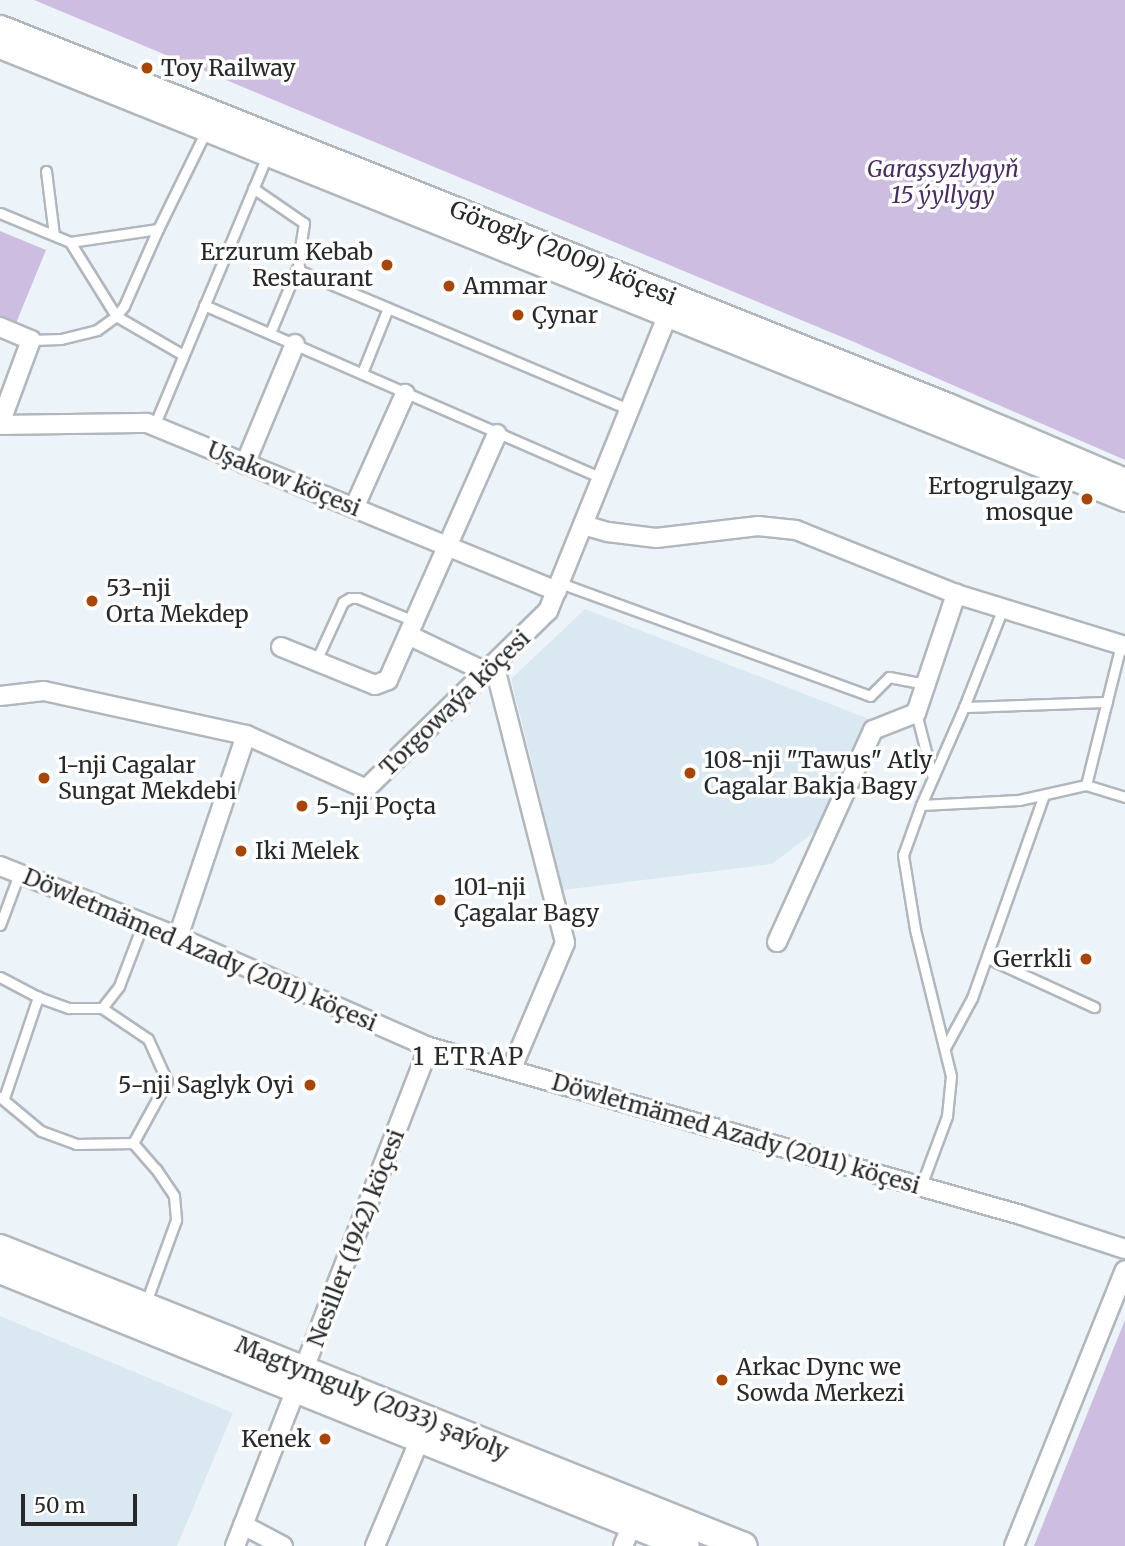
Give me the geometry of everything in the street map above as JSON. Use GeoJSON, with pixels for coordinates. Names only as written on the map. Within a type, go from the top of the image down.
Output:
{"type":"FeatureCollection","features":[{"type":"Feature","properties":{"kind":"main road","name":"Magtymguly (2033) şaýoly"},"geometry":{"type":"LineString","coordinates":[[0,1248],[145,1307],[628,1535],[686,1546]]}},
{"type":"Feature","properties":{"kind":"main road","name":"Magtymguly (2033) şaýoly"},"geometry":{"type":"LineString","coordinates":[[0,1270],[744,1546]]}},
{"type":"Feature","properties":{"kind":"street","name":"Görogly (2009) köçesi"},"geometry":{"type":"LineString","coordinates":[[0,27],[210,121],[671,307],[1125,499]]}},
{"type":"Feature","properties":{"kind":"street","name":"Görogly (2009) köçesi"},"geometry":{"type":"LineString","coordinates":[[0,47],[210,121]]}},
{"type":"Feature","properties":{"kind":"street","name":"Görogly (2009) köçesi"},"geometry":{"type":"LineString","coordinates":[[671,307],[948,405],[1125,480]]}},
{"type":"Feature","properties":{"kind":"street","name":"Torgowaýa köçesi"},"geometry":{"type":"LineString","coordinates":[[246,735],[366,789],[548,611],[671,307]]}},
{"type":"Feature","properties":{"kind":"street"},"geometry":{"type":"LineString","coordinates":[[0,327],[31,340],[0,425]]}},
{"type":"Feature","properties":{"kind":"street"},"geometry":{"type":"LineString","coordinates":[[245,464],[295,344]]}},
{"type":"Feature","properties":{"kind":"street"},"geometry":{"type":"LineString","coordinates":[[354,508],[405,394]]}},
{"type":"Feature","properties":{"kind":"street","name":"Uşakow köçesi"},"geometry":{"type":"LineString","coordinates":[[0,425],[154,426],[449,547],[558,587]]}},
{"type":"Feature","properties":{"kind":"street"},"geometry":{"type":"LineString","coordinates":[[281,647],[376,685],[388,680],[497,434]]}},
{"type":"Feature","properties":{"kind":"street"},"geometry":{"type":"LineString","coordinates":[[583,525],[608,532],[656,538],[758,526],[796,530],[956,594],[1123,646]]}},
{"type":"Feature","properties":{"kind":"street"},"geometry":{"type":"LineString","coordinates":[[777,942],[873,730],[916,713],[956,594]]}},
{"type":"Feature","properties":{"kind":"street"},"geometry":{"type":"LineString","coordinates":[[411,628],[490,668],[565,943],[512,1070]]}},
{"type":"Feature","properties":{"kind":"street"},"geometry":{"type":"LineString","coordinates":[[0,696],[44,691],[246,735],[178,937]]}},
{"type":"Feature","properties":{"kind":"street","name":"Döwletmämed Azady (2011) köçesi"},"geometry":{"type":"LineString","coordinates":[[0,866],[178,937],[429,1047],[921,1186],[1125,1249]]}},
{"type":"Feature","properties":{"kind":"street","name":"Nesiller (1942) köçesi"},"geometry":{"type":"LineString","coordinates":[[235,1546],[429,1047]]}},
{"type":"Feature","properties":{"kind":"street"},"geometry":{"type":"LineString","coordinates":[[1014,1546],[1125,1270]]}},
{"type":"Feature","properties":{"kind":"street"},"geometry":{"type":"LineString","coordinates":[[375,1546],[420,1439]]}},
{"type":"Feature","properties":{"kind":"street"},"geometry":{"type":"LineString","coordinates":[[243,1525],[283,1546]]}},
{"type":"Feature","properties":{"kind":"lane"},"geometry":{"type":"LineString","coordinates":[[31,340],[61,339],[97,330],[116,316],[124,306],[210,121]]}},
{"type":"Feature","properties":{"kind":"lane"},"geometry":{"type":"LineString","coordinates":[[154,426],[271,146]]}},
{"type":"Feature","properties":{"kind":"lane"},"geometry":{"type":"LineString","coordinates":[[46,171],[54,235]]}},
{"type":"Feature","properties":{"kind":"lane"},"geometry":{"type":"LineString","coordinates":[[253,188],[304,223],[298,266],[270,333]]}},
{"type":"Feature","properties":{"kind":"lane"},"geometry":{"type":"LineString","coordinates":[[0,201],[1,214],[70,242],[158,229]]}},
{"type":"Feature","properties":{"kind":"lane"},"geometry":{"type":"LineString","coordinates":[[70,242],[116,316],[184,355]]}},
{"type":"Feature","properties":{"kind":"lane"},"geometry":{"type":"LineString","coordinates":[[298,266],[300,271],[629,410]]}},
{"type":"Feature","properties":{"kind":"lane"},"geometry":{"type":"LineString","coordinates":[[204,305],[602,478]]}},
{"type":"Feature","properties":{"kind":"lane"},"geometry":{"type":"LineString","coordinates":[[362,373],[388,309]]}},
{"type":"Feature","properties":{"kind":"lane"},"geometry":{"type":"LineString","coordinates":[[558,587],[870,696],[889,677],[926,684]]}},
{"type":"Feature","properties":{"kind":"lane"},"geometry":{"type":"LineString","coordinates":[[316,661],[343,602],[350,598],[358,598],[411,628]]}},
{"type":"Feature","properties":{"kind":"lane"},"geometry":{"type":"LineString","coordinates":[[921,1186],[947,1116],[951,1076],[946,1046],[915,929],[903,855],[1003,608]]}},
{"type":"Feature","properties":{"kind":"lane"},"geometry":{"type":"LineString","coordinates":[[1086,785],[1123,646]]}},
{"type":"Feature","properties":{"kind":"lane"},"geometry":{"type":"LineString","coordinates":[[964,707],[1107,702]]}},
{"type":"Feature","properties":{"kind":"lane"},"geometry":{"type":"LineString","coordinates":[[916,713],[933,777]]}},
{"type":"Feature","properties":{"kind":"lane"},"geometry":{"type":"LineString","coordinates":[[921,805],[1019,800],[1086,785],[1125,797]]}},
{"type":"Feature","properties":{"kind":"lane"},"geometry":{"type":"LineString","coordinates":[[946,1046],[972,998],[1044,794]]}},
{"type":"Feature","properties":{"kind":"lane"},"geometry":{"type":"LineString","coordinates":[[0,925],[19,874]]}},
{"type":"Feature","properties":{"kind":"lane"},"geometry":{"type":"LineString","coordinates":[[102,1008],[119,986],[143,923]]}},
{"type":"Feature","properties":{"kind":"lane"},"geometry":{"type":"LineString","coordinates":[[987,958],[1094,1007]]}},
{"type":"Feature","properties":{"kind":"lane"},"geometry":{"type":"LineString","coordinates":[[0,977],[38,997],[69,1007],[102,1008],[148,1039],[167,1081],[133,1143]]}},
{"type":"Feature","properties":{"kind":"lane"},"geometry":{"type":"LineString","coordinates":[[38,997],[2,1098],[41,1131],[76,1144],[133,1143]]}},
{"type":"Feature","properties":{"kind":"lane"},"geometry":{"type":"LineString","coordinates":[[133,1143],[174,1196],[176,1220],[145,1307]]}},
{"type":"Feature","properties":{"kind":"shaded area","name":"108-nji \"Tawus\" Atly Cagalar Bakja Bagy"},"geometry":{"type":"Polygon","coordinates":[[[585,609],[869,719],[821,827],[772,864],[563,890],[511,679],[585,609]]]}},
{"type":"Feature","properties":{"kind":"shaded area"},"geometry":{"type":"Polygon","coordinates":[[[0,1316],[233,1413],[177,1546],[0,1546],[0,1316]]]}},
{"type":"Feature","properties":{"kind":"green space","name":"Garaşsyzlygyň 15 ýyllygy"},"geometry":{"type":"Polygon","coordinates":[[[34,0],[1125,0],[1125,460],[854,342],[34,0]]]}},
{"type":"Feature","properties":{"kind":"green space"},"geometry":{"type":"Polygon","coordinates":[[[0,231],[46,250],[14,328],[0,322],[0,231]]]}},
{"type":"Feature","properties":{"kind":"green space"},"geometry":{"type":"Polygon","coordinates":[[[1125,1320],[1125,1546],[1034,1546],[1125,1320]]]}},
{"type":"Feature","properties":{"kind":"place","name":"Toy Railway"},"geometry":{"type":"Point","coordinates":[147,68]}},
{"type":"Feature","properties":{"kind":"place","name":"Erzurum Kebab Restaurant"},"geometry":{"type":"Point","coordinates":[387,265]}},
{"type":"Feature","properties":{"kind":"place","name":"Ammar"},"geometry":{"type":"Point","coordinates":[449,286]}},
{"type":"Feature","properties":{"kind":"place","name":"Çynar"},"geometry":{"type":"Point","coordinates":[518,315]}},
{"type":"Feature","properties":{"kind":"place","name":"Ertogrulgazy mosque"},"geometry":{"type":"Point","coordinates":[1087,499]}},
{"type":"Feature","properties":{"kind":"place","name":"53-nji Orta Mekdep"},"geometry":{"type":"Point","coordinates":[92,601]}},
{"type":"Feature","properties":{"kind":"place","name":"108-nji \"Tawus\" Atly Cagalar Bakja Bagy"},"geometry":{"type":"Point","coordinates":[690,773]}},
{"type":"Feature","properties":{"kind":"place","name":"1-nji Cagalar Sungat Mekdebi"},"geometry":{"type":"Point","coordinates":[44,778]}},
{"type":"Feature","properties":{"kind":"place","name":"5-nji Poçta"},"geometry":{"type":"Point","coordinates":[302,806]}},
{"type":"Feature","properties":{"kind":"place","name":"Iki Melek"},"geometry":{"type":"Point","coordinates":[241,851]}},
{"type":"Feature","properties":{"kind":"place","name":"101-nji Çagalar Bagy"},"geometry":{"type":"Point","coordinates":[440,900]}},
{"type":"Feature","properties":{"kind":"place","name":"Gerrkli"},"geometry":{"type":"Point","coordinates":[1086,959]}},
{"type":"Feature","properties":{"kind":"place","name":"5-nji Saglyk Oyi"},"geometry":{"type":"Point","coordinates":[310,1085]}},
{"type":"Feature","properties":{"kind":"place","name":"Arkac Dync we Sowda Merkezi"},"geometry":{"type":"Point","coordinates":[722,1380]}},
{"type":"Feature","properties":{"kind":"place","name":"Kenek"},"geometry":{"type":"Point","coordinates":[325,1439]}},
{"type":"Feature","properties":{"kind":"district","name":"1 ETRAP"},"geometry":{"type":"Point","coordinates":[469,1057]}}]}
